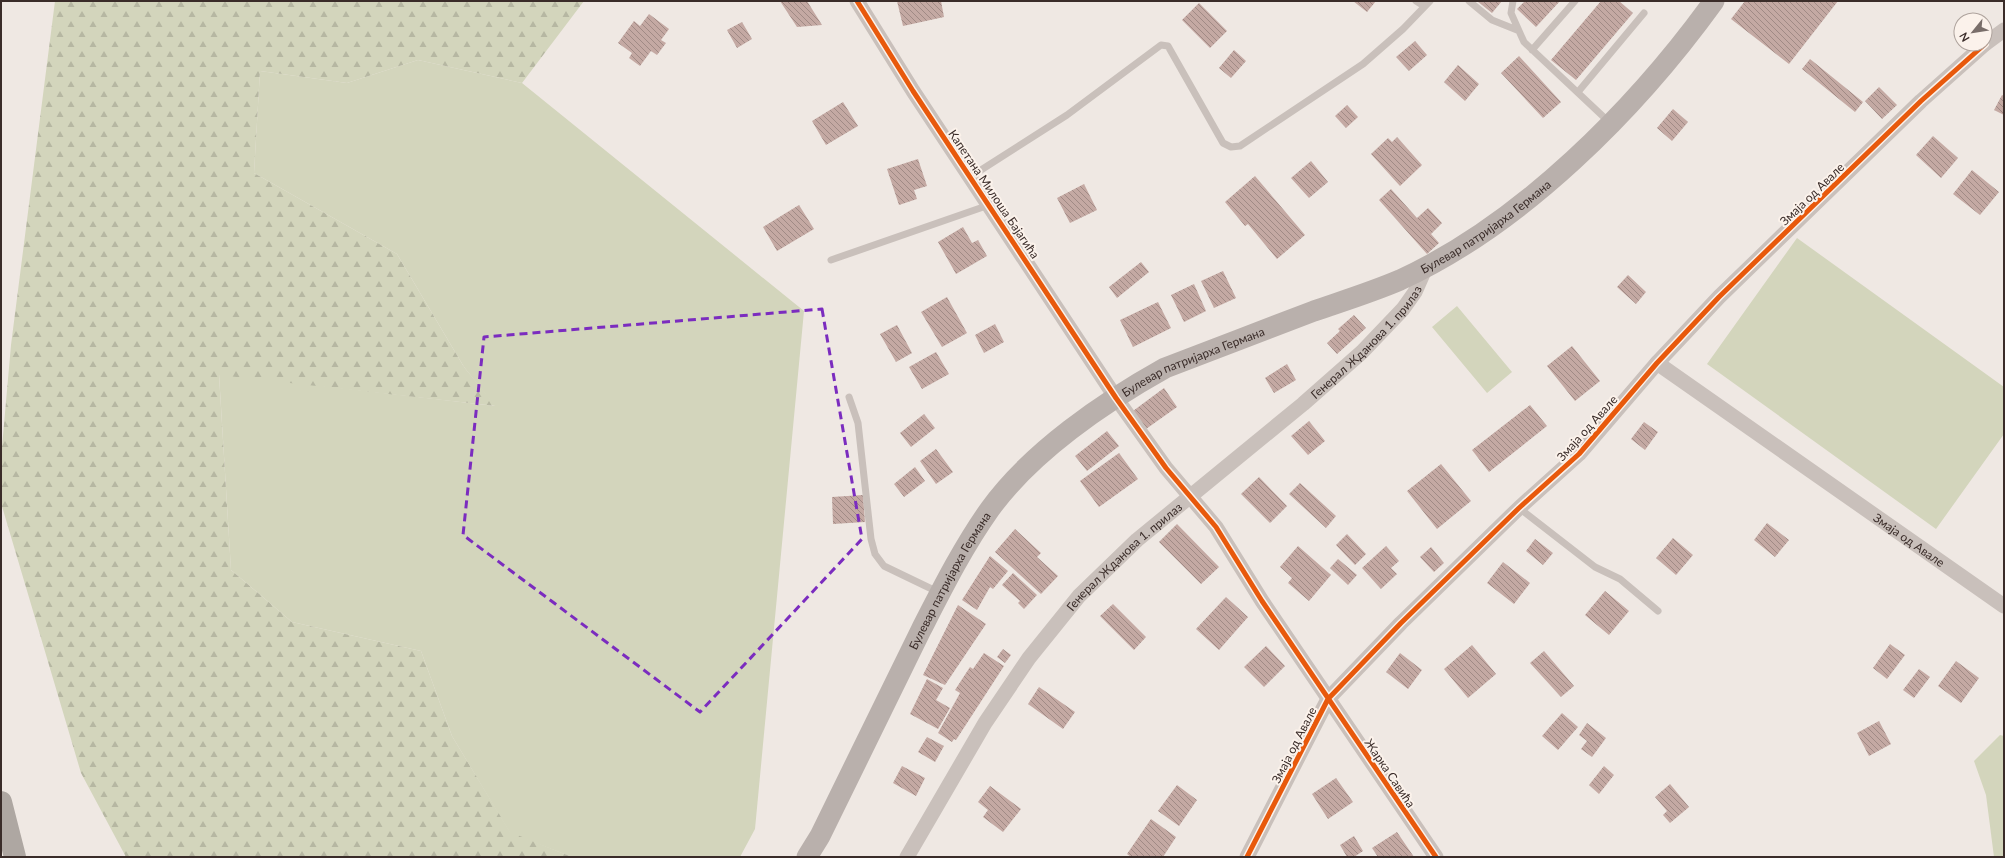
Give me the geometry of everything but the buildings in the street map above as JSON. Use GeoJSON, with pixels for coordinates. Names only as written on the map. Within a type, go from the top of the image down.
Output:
{"type":"FeatureCollection","features":[{"type":"Feature","properties":{"kind":"highway"},"geometry":{"type":"LineString","coordinates":[[1,804],[14,857]]}},
{"type":"Feature","properties":{"kind":"main road","name":"Булевар патријарха Германа"},"geometry":{"type":"LineString","coordinates":[[807,857],[823,829],[940,593],[990,508],[1023,471],[1079,424],[1116,398],[1165,368],[1378,289],[1426,267],[1475,238],[1547,182],[1611,123],[1682,43],[1714,1]]}},
{"type":"Feature","properties":{"kind":"street","name":"Капетана Милоша Бајагића"},"geometry":{"type":"LineString","coordinates":[[857,1],[913,91],[1116,398],[1166,468],[1189,496]]}},
{"type":"Feature","properties":{"kind":"street","name":"Змаја од Авале"},"geometry":{"type":"LineString","coordinates":[[1993,38],[2004,30]]}},
{"type":"Feature","properties":{"kind":"street","name":"Змаја од Авале"},"geometry":{"type":"LineString","coordinates":[[1247,857],[1328,699],[1401,623],[1519,508],[1579,454],[1657,363],[1719,297],[1921,101],[1976,52]]}},
{"type":"Feature","properties":{"kind":"street","name":"Генерал Жданова 1. прилаз"},"geometry":{"type":"LineString","coordinates":[[907,857],[985,722],[1052,628],[1079,596],[1137,540],[1274,428],[1362,352],[1403,309],[1415,292],[1426,267]]}},
{"type":"Feature","properties":{"kind":"street","name":"Змаја од Авале"},"geometry":{"type":"LineString","coordinates":[[1657,363],[2004,606]]}},
{"type":"Feature","properties":{"kind":"street","name":"Жарка Савића"},"geometry":{"type":"LineString","coordinates":[[1189,496],[1216,527],[1262,602],[1436,857]]}},
{"type":"Feature","properties":{"kind":"lane"},"geometry":{"type":"LineString","coordinates":[[1416,1],[1424,6]]}},
{"type":"Feature","properties":{"kind":"lane"},"geometry":{"type":"LineString","coordinates":[[970,177],[1067,115],[1161,44],[1168,46],[1223,143],[1231,147],[1240,146],[1363,64],[1403,29],[1430,1]]}},
{"type":"Feature","properties":{"kind":"lane"},"geometry":{"type":"LineString","coordinates":[[1469,1],[1492,20],[1517,30]]}},
{"type":"Feature","properties":{"kind":"lane"},"geometry":{"type":"LineString","coordinates":[[1513,1],[1511,14],[1517,30],[1524,42],[1611,123]]}},
{"type":"Feature","properties":{"kind":"lane"},"geometry":{"type":"LineString","coordinates":[[1532,50],[1575,1]]}},
{"type":"Feature","properties":{"kind":"lane"},"geometry":{"type":"LineString","coordinates":[[1578,92],[1644,13]]}},
{"type":"Feature","properties":{"kind":"lane"},"geometry":{"type":"LineString","coordinates":[[832,260],[988,205]]}},
{"type":"Feature","properties":{"kind":"lane"},"geometry":{"type":"LineString","coordinates":[[850,397],[858,423],[871,539],[875,554],[884,566],[940,593]]}},
{"type":"Feature","properties":{"kind":"lane"},"geometry":{"type":"LineString","coordinates":[[1519,508],[1595,567],[1620,579],[1658,611]]}},
{"type":"Feature","properties":{"kind":"highlighted area"},"geometry":{"type":"Polygon","coordinates":[[[822,309],[862,539],[700,712],[463,535],[484,337],[822,309]]]}},
{"type":"Feature","properties":{"kind":"green space"},"geometry":{"type":"Polygon","coordinates":[[[55,1],[584,1],[522,83],[418,60],[347,83],[260,71],[254,173],[397,254],[464,367],[496,406],[219,375],[231,570],[292,622],[421,651],[452,736],[510,832],[572,857],[126,857],[81,773],[1,503],[1,458],[11,345],[55,1]]]}},
{"type":"Feature","properties":{"kind":"green space"},"geometry":{"type":"Polygon","coordinates":[[[418,60],[522,83],[804,311],[755,829],[740,857],[572,857],[510,833],[452,736],[421,651],[292,622],[231,570],[219,374],[495,406],[464,367],[397,254],[254,173],[260,71],[347,83],[418,60]]]}},
{"type":"Feature","properties":{"kind":"green space"},"geometry":{"type":"Polygon","coordinates":[[[1797,238],[2004,387],[2004,434],[1936,529],[1707,364],[1797,238]]]}},
{"type":"Feature","properties":{"kind":"green space"},"geometry":{"type":"Polygon","coordinates":[[[1457,306],[1512,372],[1487,393],[1432,327],[1457,306]]]}},
{"type":"Feature","properties":{"kind":"green space"},"geometry":{"type":"Polygon","coordinates":[[[2000,735],[2004,736],[2004,857],[1994,857],[1986,795],[1974,761],[2000,735]]]}},
{"type":"Feature","properties":{"kind":"cycle path"},"geometry":{"type":"LineString","coordinates":[[857,1],[913,91],[1116,398],[1166,468],[1216,527],[1262,601],[1436,857]]}},
{"type":"Feature","properties":{"kind":"cycle path"},"geometry":{"type":"LineString","coordinates":[[1247,857],[1328,699],[1401,623],[1519,508],[1579,454],[1657,363],[1719,297],[1921,101],[1976,52]]}}]}
